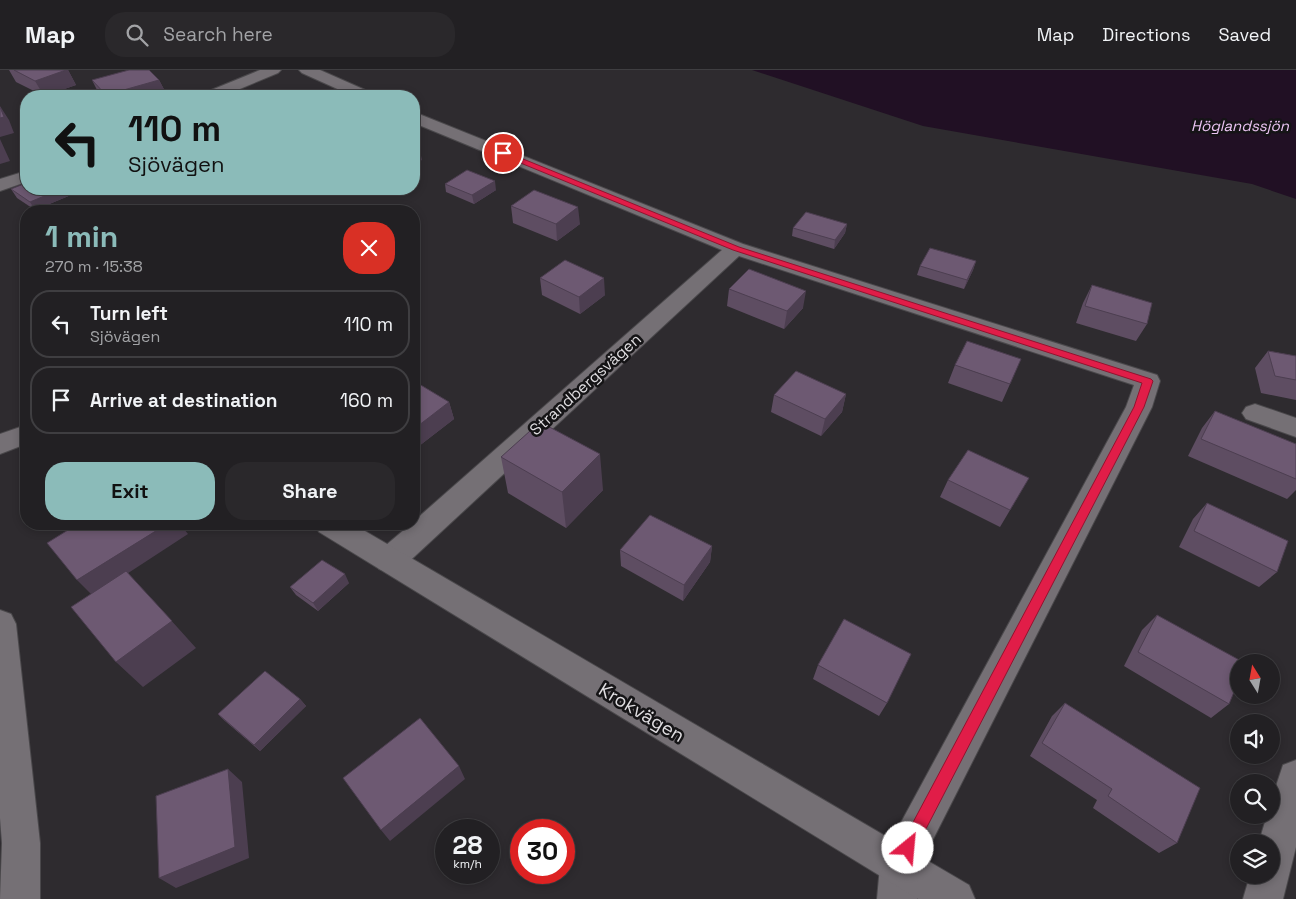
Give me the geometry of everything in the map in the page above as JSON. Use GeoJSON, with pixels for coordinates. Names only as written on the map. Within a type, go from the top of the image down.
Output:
{"type":"FeatureCollection","features":[{"type":"Feature","properties":{"kind":"street"},"geometry":{"type":"LineString","coordinates":[[225,90],[273,70]]}},
{"type":"Feature","properties":{"kind":"street"},"geometry":{"type":"LineString","coordinates":[[307,70],[352,90]]}},
{"type":"Feature","properties":{"kind":"street"},"geometry":{"type":"LineString","coordinates":[[420,119],[736,248],[1148,381],[1139,407],[898,883]]}},
{"type":"Feature","properties":{"kind":"street"},"geometry":{"type":"LineString","coordinates":[[0,185],[20,178]]}},
{"type":"Feature","properties":{"kind":"street","name":"Strandbergsvägen"},"geometry":{"type":"LineString","coordinates":[[390,560],[736,248]]}},
{"type":"Feature","properties":{"kind":"street"},"geometry":{"type":"LineString","coordinates":[[1255,413],[1296,428]]}},
{"type":"Feature","properties":{"kind":"street"},"geometry":{"type":"LineString","coordinates":[[0,444],[20,436]]}},
{"type":"Feature","properties":{"kind":"street","name":"Krokvägen"},"geometry":{"type":"LineString","coordinates":[[339,530],[390,560],[898,883],[955,899]]}},
{"type":"Feature","properties":{"kind":"street"},"geometry":{"type":"LineString","coordinates":[[1,640],[21,843],[20,899]]}},
{"type":"Feature","properties":{"kind":"street"},"geometry":{"type":"LineString","coordinates":[[1280,836],[1296,778]]}},
{"type":"Feature","properties":{"kind":"street"},"geometry":{"type":"LineString","coordinates":[[1263,899],[1267,884]]}},
{"type":"Feature","properties":{"kind":"water","name":"Höglandssjön"},"geometry":{"type":"Polygon","coordinates":[[[752,70],[1296,70],[1296,199],[1252,184],[923,126],[752,70]]]}},
{"type":"Feature","properties":{"kind":"building"},"geometry":{"type":"Polygon","coordinates":[[[14,70],[66,70],[35,81],[14,70]]]}},
{"type":"Feature","properties":{"kind":"building"},"geometry":{"type":"Polygon","coordinates":[[[129,70],[149,70],[159,80],[124,90],[101,90],[92,80],[129,70]]]}},
{"type":"Feature","properties":{"kind":"building"},"geometry":{"type":"Polygon","coordinates":[[[0,107],[4,117],[0,118],[0,107]]]}},
{"type":"Feature","properties":{"kind":"building"},"geometry":{"type":"Polygon","coordinates":[[[467,170],[495,181],[472,195],[445,184],[467,170]]]}},
{"type":"Feature","properties":{"kind":"building"},"geometry":{"type":"Polygon","coordinates":[[[20,185],[20,195],[47,195],[30,202],[11,189],[20,185]]]}},
{"type":"Feature","properties":{"kind":"building"},"geometry":{"type":"Polygon","coordinates":[[[534,190],[578,207],[556,224],[511,206],[534,190]]]}},
{"type":"Feature","properties":{"kind":"building"},"geometry":{"type":"Polygon","coordinates":[[[806,212],[847,224],[835,240],[793,228],[806,212]]]}},
{"type":"Feature","properties":{"kind":"building"},"geometry":{"type":"Polygon","coordinates":[[[930,248],[976,261],[967,280],[920,266],[930,248]]]}},
{"type":"Feature","properties":{"kind":"building"},"geometry":{"type":"Polygon","coordinates":[[[565,260],[604,278],[579,297],[540,278],[565,260]]]}},
{"type":"Feature","properties":{"kind":"building"},"geometry":{"type":"Polygon","coordinates":[[[749,269],[806,291],[787,311],[729,289],[749,269]]]}},
{"type":"Feature","properties":{"kind":"building"},"geometry":{"type":"Polygon","coordinates":[[[1092,285],[1152,303],[1147,324],[1085,306],[1092,285]]]}},
{"type":"Feature","properties":{"kind":"building"},"geometry":{"type":"Polygon","coordinates":[[[967,341],[1021,359],[1010,384],[955,365],[967,341]]]}},
{"type":"Feature","properties":{"kind":"building"},"geometry":{"type":"Polygon","coordinates":[[[1268,351],[1296,356],[1296,380],[1275,376],[1268,351]]]}},
{"type":"Feature","properties":{"kind":"building"},"geometry":{"type":"Polygon","coordinates":[[[796,371],[846,394],[825,419],[774,395],[796,371]]]}},
{"type":"Feature","properties":{"kind":"building"},"geometry":{"type":"Polygon","coordinates":[[[420,385],[449,402],[420,424],[420,385]]]}},
{"type":"Feature","properties":{"kind":"building"},"geometry":{"type":"Polygon","coordinates":[[[1215,411],[1296,444],[1296,479],[1201,439],[1215,411]]]}},
{"type":"Feature","properties":{"kind":"building"},"geometry":{"type":"Polygon","coordinates":[[[540,422],[600,454],[562,492],[501,457],[540,422]]]}},
{"type":"Feature","properties":{"kind":"building"},"geometry":{"type":"Polygon","coordinates":[[[968,450],[1029,478],[1010,510],[948,480],[968,450]]]}},
{"type":"Feature","properties":{"kind":"building"},"geometry":{"type":"Polygon","coordinates":[[[1207,503],[1288,541],[1277,572],[1194,531],[1207,503]]]}},
{"type":"Feature","properties":{"kind":"building"},"geometry":{"type":"Polygon","coordinates":[[[650,515],[712,546],[684,585],[620,550],[650,515]]]}},
{"type":"Feature","properties":{"kind":"building"},"geometry":{"type":"Polygon","coordinates":[[[68,530],[157,530],[77,580],[47,543],[68,530]]]}},
{"type":"Feature","properties":{"kind":"building"},"geometry":{"type":"Polygon","coordinates":[[[322,560],[345,574],[313,603],[290,587],[322,560]]]}},
{"type":"Feature","properties":{"kind":"building"},"geometry":{"type":"Polygon","coordinates":[[[126,571],[172,621],[116,662],[71,607],[126,571]]]}},
{"type":"Feature","properties":{"kind":"building"},"geometry":{"type":"Polygon","coordinates":[[[1157,615],[1230,655],[1229,704],[1138,652],[1157,615]]]}},
{"type":"Feature","properties":{"kind":"building"},"geometry":{"type":"Polygon","coordinates":[[[844,619],[911,654],[887,703],[818,665],[844,619]]]}},
{"type":"Feature","properties":{"kind":"building"},"geometry":{"type":"Polygon","coordinates":[[[265,671],[300,699],[254,745],[218,714],[265,671]]]}},
{"type":"Feature","properties":{"kind":"building"},"geometry":{"type":"Polygon","coordinates":[[[1065,703],[1200,788],[1177,843],[1108,796],[1112,789],[1042,743],[1065,703]]]}},
{"type":"Feature","properties":{"kind":"building"},"geometry":{"type":"Polygon","coordinates":[[[420,718],[459,766],[381,830],[343,778],[420,718]]]}},
{"type":"Feature","properties":{"kind":"building"},"geometry":{"type":"Polygon","coordinates":[[[228,769],[235,847],[159,878],[156,796],[228,769]]]}},
{"type":"Feature","properties":{"kind":"route"},"geometry":{"type":"LineString","coordinates":[[503,153],[736,248],[1148,381],[1139,407],[908,848]]}}]}
